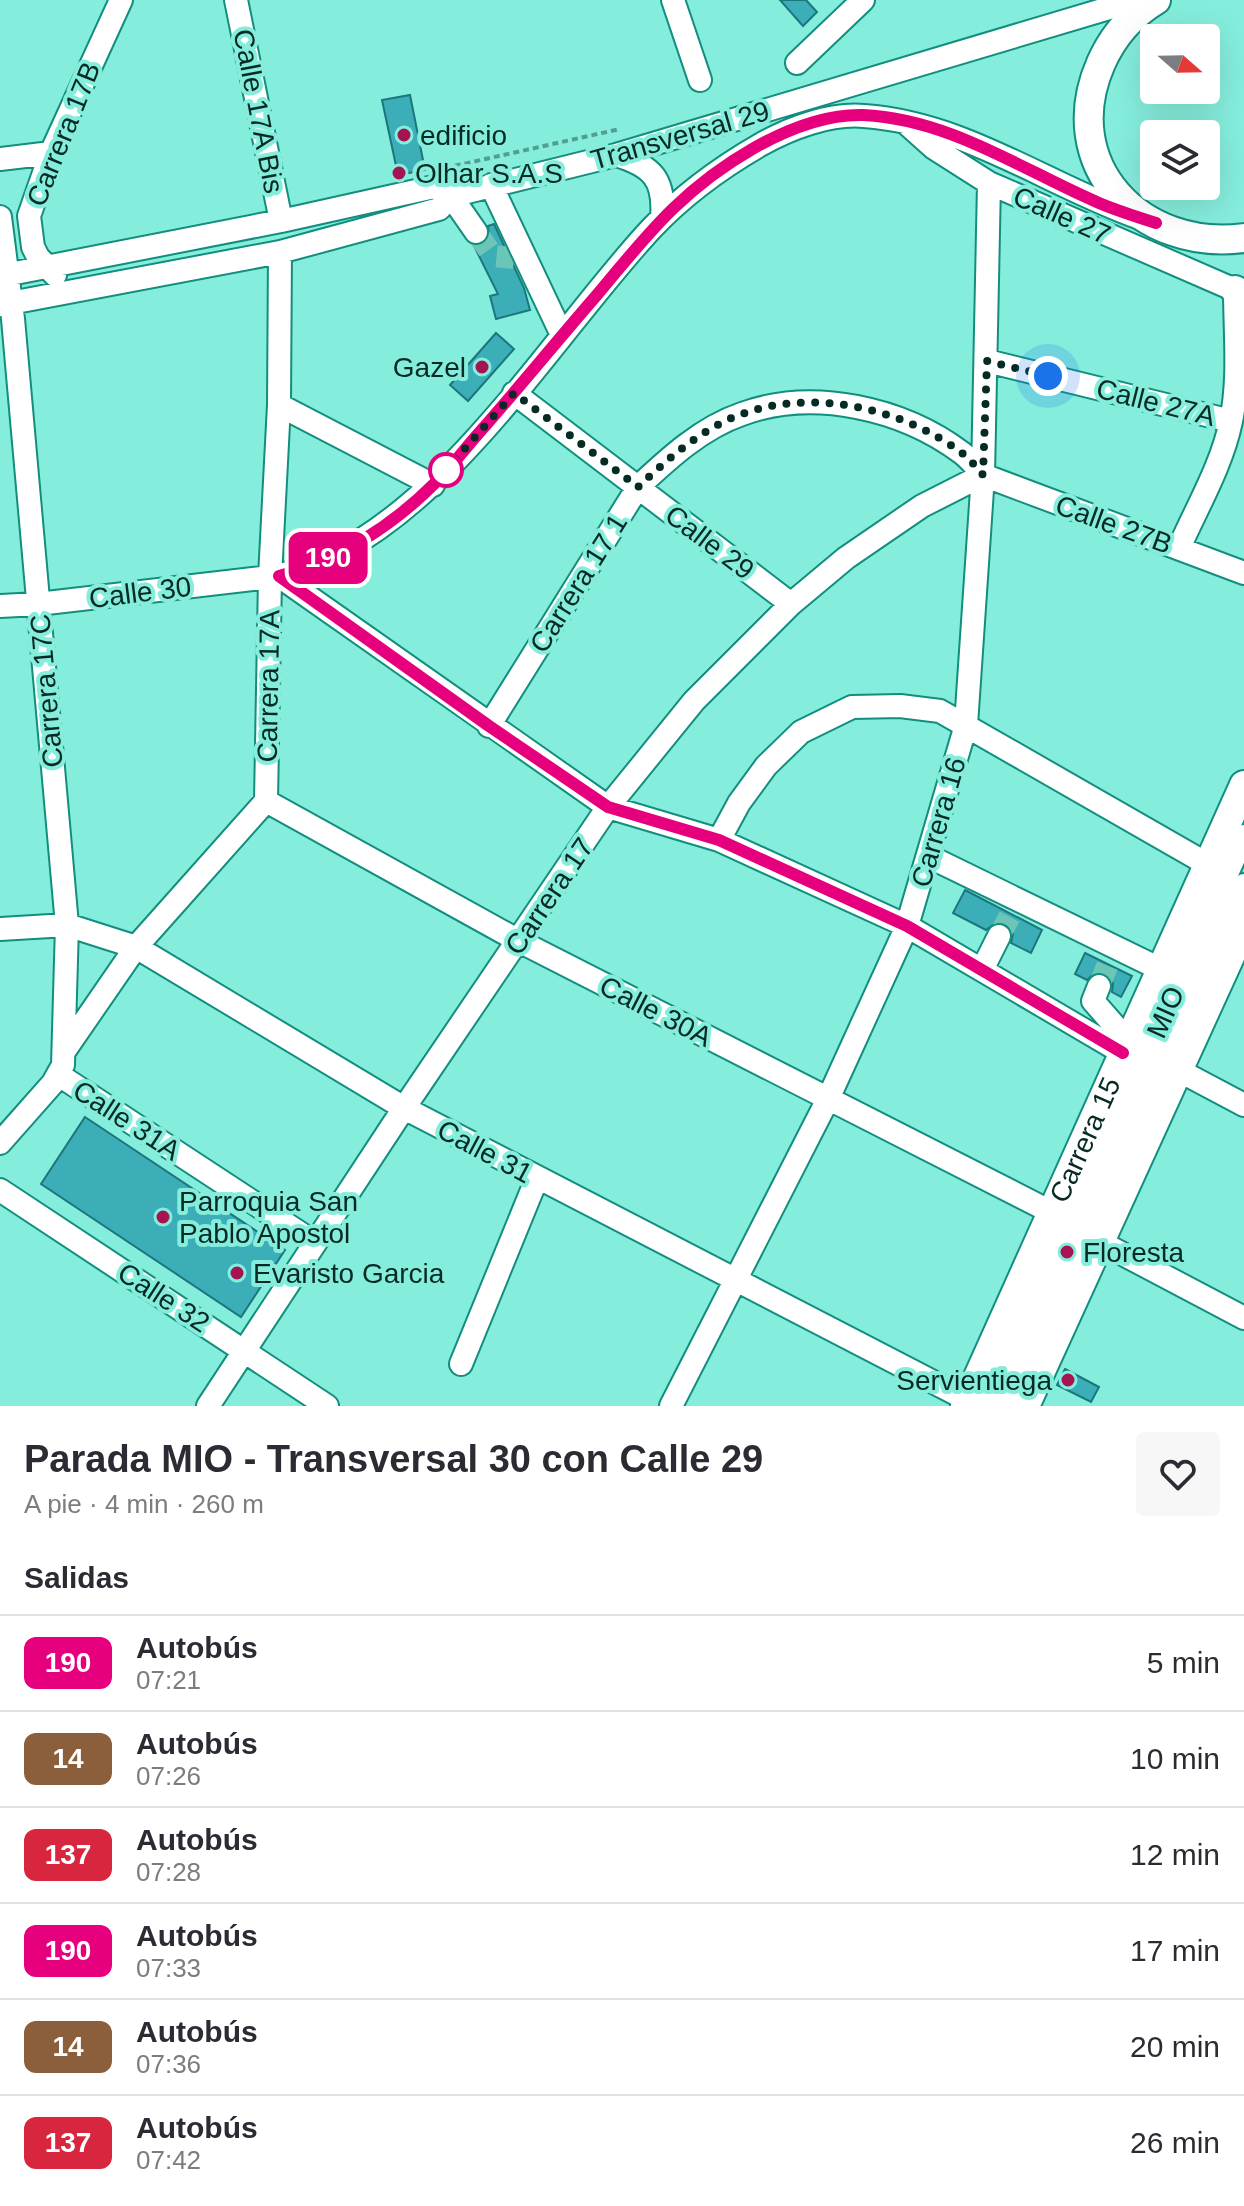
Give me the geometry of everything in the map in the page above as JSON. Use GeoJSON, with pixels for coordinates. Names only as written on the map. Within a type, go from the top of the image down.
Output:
{"type":"FeatureCollection","features":[{"type":"Feature","properties":{"kind":"main road"},"geometry":{"type":"LineString","coordinates":[[1156,0],[1139,10],[1120,30],[1105,53],[1089,93],[1089,139],[1097,166],[1120,197],[1156,223],[1214,240],[1244,238]]}},
{"type":"Feature","properties":{"kind":"main road","name":"Carrera 15"},"geometry":{"type":"LineString","coordinates":[[973,1404],[1051,1212],[1244,785]]}},
{"type":"Feature","properties":{"kind":"main road","name":"Carrera 15"},"geometry":{"type":"LineString","coordinates":[[1025,1406],[1244,926]]}},
{"type":"Feature","properties":{"kind":"street","name":"Carrera 17B"},"geometry":{"type":"LineString","coordinates":[[72,292],[48,268],[33,247],[29,216],[51,153],[121,0]]}},
{"type":"Feature","properties":{"kind":"street","name":"Calle 17A Bis"},"geometry":{"type":"LineString","coordinates":[[236,0],[281,221]]}},
{"type":"Feature","properties":{"kind":"street"},"geometry":{"type":"LineString","coordinates":[[673,0],[700,80]]}},
{"type":"Feature","properties":{"kind":"street"},"geometry":{"type":"LineString","coordinates":[[797,63],[863,0]]}},
{"type":"Feature","properties":{"kind":"street","name":"Transversal 29"},"geometry":{"type":"LineString","coordinates":[[5,305],[280,252],[439,209],[451,196],[616,155],[1136,0]]}},
{"type":"Feature","properties":{"kind":"street","name":"Calle 30"},"geometry":{"type":"LineString","coordinates":[[0,606],[274,577],[305,569],[343,551],[381,527],[433,485],[662,218],[691,190],[730,162],[777,135],[813,122],[860,115],[902,120],[943,130],[1101,204],[1156,223]]}},
{"type":"Feature","properties":{"kind":"street","name":"Calle 27"},"geometry":{"type":"LineString","coordinates":[[902,120],[934,148],[989,183],[1239,293]]}},
{"type":"Feature","properties":{"kind":"street"},"geometry":{"type":"LineString","coordinates":[[0,159],[51,153]]}},
{"type":"Feature","properties":{"kind":"street"},"geometry":{"type":"LineString","coordinates":[[616,155],[640,162],[656,177],[663,197],[662,218]]}},
{"type":"Feature","properties":{"kind":"street","name":"Carrera 16"},"geometry":{"type":"LineString","coordinates":[[671,1406],[828,1099],[907,926],[966,725],[983,475],[989,183]]}},
{"type":"Feature","properties":{"kind":"street"},"geometry":{"type":"LineString","coordinates":[[491,185],[520,258],[562,335]]}},
{"type":"Feature","properties":{"kind":"street","name":"Transversal 29"},"geometry":{"type":"LineString","coordinates":[[4,276],[434,187],[451,196]]}},
{"type":"Feature","properties":{"kind":"street"},"geometry":{"type":"LineString","coordinates":[[451,196],[476,232]]}},
{"type":"Feature","properties":{"kind":"street","name":"Carrera 17C"},"geometry":{"type":"LineString","coordinates":[[0,217],[5,305],[38,604],[67,925],[65,1050],[59,1075],[0,1143]]}},
{"type":"Feature","properties":{"kind":"street","name":"Carrera 17A"},"geometry":{"type":"LineString","coordinates":[[65,1050],[136,947],[266,801],[279,405],[280,252]]}},
{"type":"Feature","properties":{"kind":"street"},"geometry":{"type":"LineString","coordinates":[[1179,548],[1220,456],[1231,421],[1239,293]]}},
{"type":"Feature","properties":{"kind":"street","name":"Calle 27A"},"geometry":{"type":"LineString","coordinates":[[987,361],[1231,421]]}},
{"type":"Feature","properties":{"kind":"street","name":"Calle 29"},"geometry":{"type":"LineString","coordinates":[[514,393],[791,604]]}},
{"type":"Feature","properties":{"kind":"street","name":"Carrera 17 1"},"geometry":{"type":"LineString","coordinates":[[489,726],[638,487],[696,438],[741,414],[797,401],[854,406],[910,422],[964,453],[983,475]]}},
{"type":"Feature","properties":{"kind":"street"},"geometry":{"type":"LineString","coordinates":[[279,405],[433,485]]}},
{"type":"Feature","properties":{"kind":"street","name":"Calle 27B"},"geometry":{"type":"LineString","coordinates":[[983,475],[1244,573]]}},
{"type":"Feature","properties":{"kind":"street","name":"Carrera 17"},"geometry":{"type":"LineString","coordinates":[[208,1406],[404,1108],[608,807],[694,701],[791,604],[846,558],[922,506],[983,475]]}},
{"type":"Feature","properties":{"kind":"street"},"geometry":{"type":"LineString","coordinates":[[274,577],[608,807],[719,840],[907,926],[1080,1028],[1125,1047]]}},
{"type":"Feature","properties":{"kind":"street"},"geometry":{"type":"LineString","coordinates":[[719,840],[739,803],[766,766],[801,732],[852,707],[900,706],[940,711],[1207,864]]}},
{"type":"Feature","properties":{"kind":"street","name":"Calle 30A"},"geometry":{"type":"LineString","coordinates":[[266,801],[519,941],[1051,1212]]}},
{"type":"Feature","properties":{"kind":"street","name":"MIO"},"geometry":{"type":"LineString","coordinates":[[973,1404],[1244,836]]}},
{"type":"Feature","properties":{"kind":"street"},"geometry":{"type":"LineString","coordinates":[[928,856],[1014,907],[1112,956],[1160,969]]}},
{"type":"Feature","properties":{"kind":"street","name":"MIO"},"geometry":{"type":"LineString","coordinates":[[1010,1406],[1244,885]]}},
{"type":"Feature","properties":{"kind":"street","name":"Calle 31"},"geometry":{"type":"LineString","coordinates":[[0,929],[67,925],[136,947],[404,1108],[973,1404]]}},
{"type":"Feature","properties":{"kind":"street"},"geometry":{"type":"LineString","coordinates":[[982,970],[999,936]]}},
{"type":"Feature","properties":{"kind":"street"},"geometry":{"type":"LineString","coordinates":[[1080,1028],[1096,993],[1125,1047]]}},
{"type":"Feature","properties":{"kind":"street"},"geometry":{"type":"LineString","coordinates":[[1178,1070],[1244,1105]]}},
{"type":"Feature","properties":{"kind":"street","name":"Calle 31A"},"geometry":{"type":"LineString","coordinates":[[59,1075],[315,1243]]}},
{"type":"Feature","properties":{"kind":"street"},"geometry":{"type":"LineString","coordinates":[[461,1364],[537,1178]]}},
{"type":"Feature","properties":{"kind":"street","name":"Calle 32"},"geometry":{"type":"LineString","coordinates":[[0,1190],[327,1406]]}},
{"type":"Feature","properties":{"kind":"street"},"geometry":{"type":"LineString","coordinates":[[1100,1242],[1244,1318]]}},
{"type":"Feature","properties":{"kind":"building"},"geometry":{"type":"Polygon","coordinates":[[[780,0],[806,0],[817,12],[803,26],[780,0]]]}},
{"type":"Feature","properties":{"kind":"building","name":"edificio"},"geometry":{"type":"Polygon","coordinates":[[[410,95],[425,170],[398,175],[382,100],[410,95]]]}},
{"type":"Feature","properties":{"kind":"building"},"geometry":{"type":"Polygon","coordinates":[[[494,224],[524,288],[530,310],[496,319],[490,296],[498,294],[474,246],[485,243],[489,237],[488,226],[494,224]]]}},
{"type":"Feature","properties":{"kind":"building","name":"Gazel"},"geometry":{"type":"Polygon","coordinates":[[[496,333],[514,349],[468,401],[450,385],[496,333]]]}},
{"type":"Feature","properties":{"kind":"building"},"geometry":{"type":"Polygon","coordinates":[[[965,890],[1042,930],[1031,953],[1011,943],[1013,934],[1006,924],[997,922],[986,930],[953,913],[965,890]]]}},
{"type":"Feature","properties":{"kind":"building"},"geometry":{"type":"Polygon","coordinates":[[[1085,953],[1132,976],[1121,997],[1112,992],[1113,983],[1105,973],[1096,972],[1087,980],[1075,974],[1085,953]]]}},
{"type":"Feature","properties":{"kind":"building","name":"Parroquia San Pablo Apostol"},"geometry":{"type":"Polygon","coordinates":[[[85,1117],[285,1250],[241,1317],[41,1184],[85,1117]]]}},
{"type":"Feature","properties":{"kind":"building"},"geometry":{"type":"Polygon","coordinates":[[[1065,1369],[1099,1387],[1091,1402],[1057,1385],[1065,1369]]]}},
{"type":"Feature","properties":{"kind":"tunnel"},"geometry":{"type":"LineString","coordinates":[[476,232],[493,256],[514,258]]}},
{"type":"Feature","properties":{"kind":"tunnel"},"geometry":{"type":"LineString","coordinates":[[999,936],[1011,914]]}},
{"type":"Feature","properties":{"kind":"tunnel"},"geometry":{"type":"LineString","coordinates":[[1099,986],[1108,964]]}},
{"type":"Feature","properties":{"kind":"bus line","name":"190"},"geometry":{"type":"LineString","coordinates":[[1123,1053],[907,926],[719,840],[608,807],[279,576],[305,569],[343,551],[381,527],[433,485],[650,230],[691,190],[730,162],[777,135],[813,122],[860,115],[902,120],[943,130],[1101,204],[1156,223]]}},
{"type":"Feature","properties":{"kind":"place","name":"edificio"},"geometry":{"type":"Point","coordinates":[404,135]}},
{"type":"Feature","properties":{"kind":"place","name":"Olhar S.A.S"},"geometry":{"type":"Point","coordinates":[399,173]}},
{"type":"Feature","properties":{"kind":"place","name":"Gazel"},"geometry":{"type":"Point","coordinates":[482,367]}},
{"type":"Feature","properties":{"kind":"place","name":"Parroquia San Pablo Apostol"},"geometry":{"type":"Point","coordinates":[163,1217]}},
{"type":"Feature","properties":{"kind":"place","name":"Floresta"},"geometry":{"type":"Point","coordinates":[1067,1252]}},
{"type":"Feature","properties":{"kind":"place","name":"Evaristo Garcia"},"geometry":{"type":"Point","coordinates":[237,1273]}},
{"type":"Feature","properties":{"kind":"place","name":"Servientiega"},"geometry":{"type":"Point","coordinates":[1068,1380]}},
{"type":"Feature","properties":{"kind":"route"},"geometry":{"type":"LineString","coordinates":[[446,470],[514,393],[638,487],[696,438],[741,414],[797,401],[854,406],[910,422],[964,453],[983,475],[987,361],[1048,376]]}}]}
